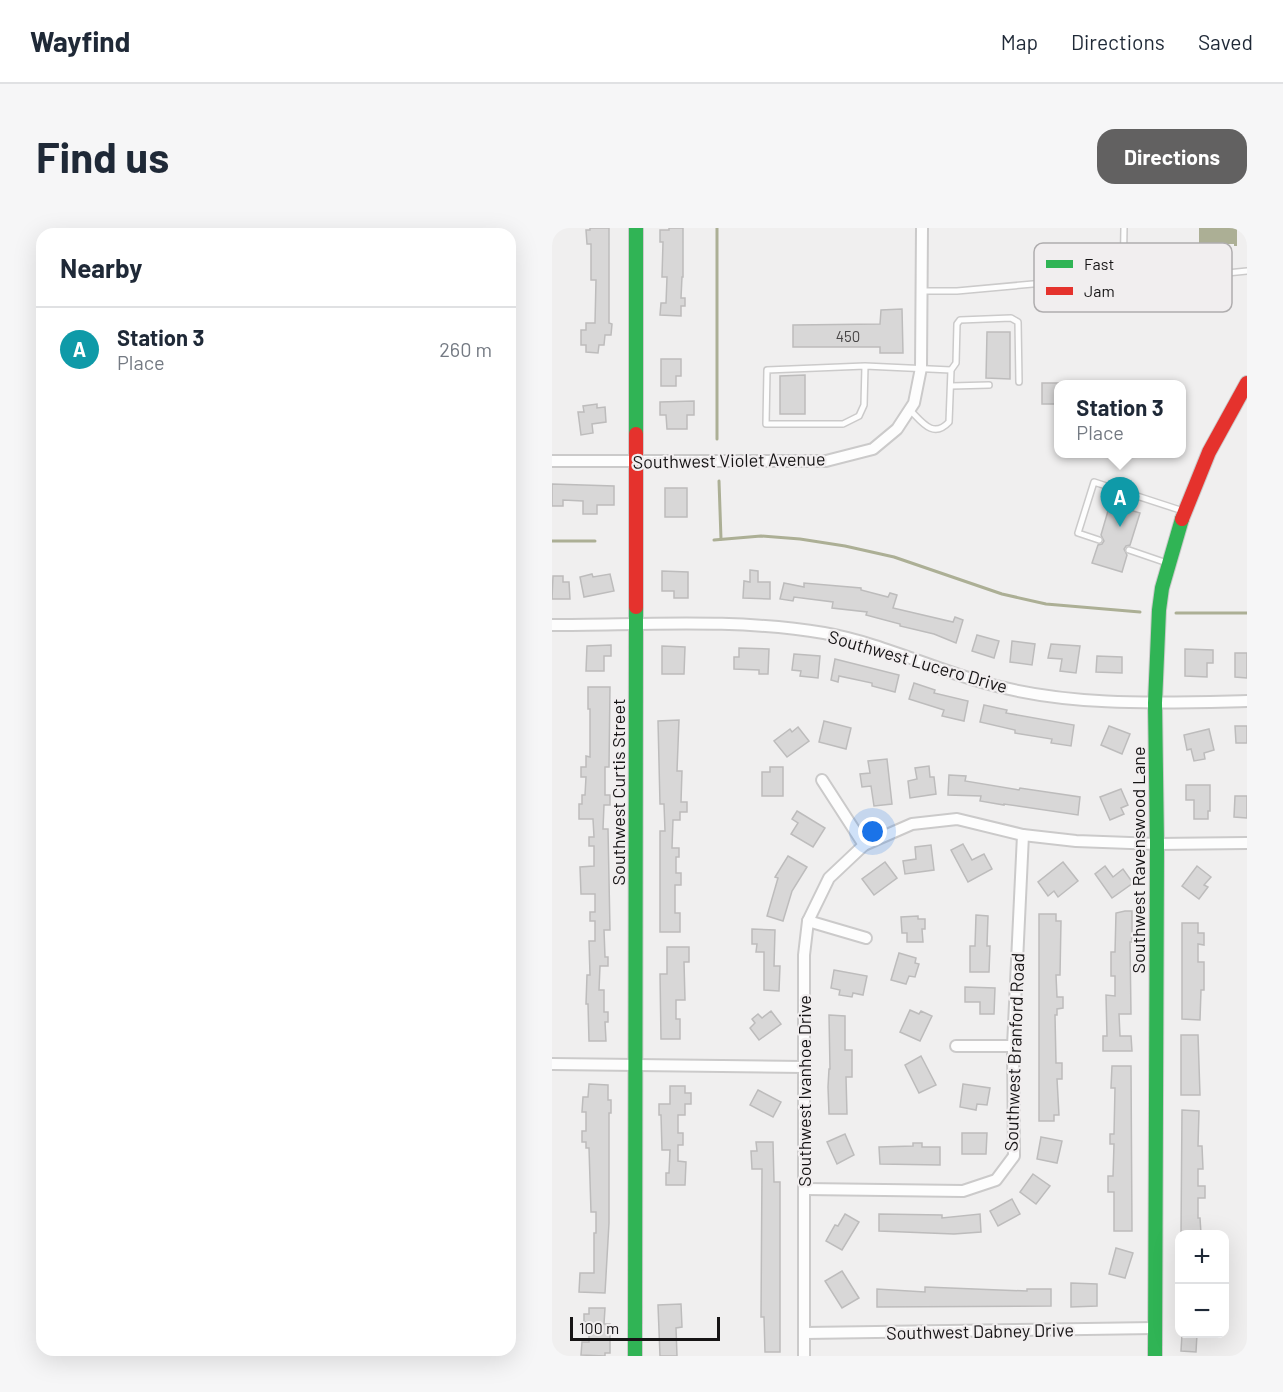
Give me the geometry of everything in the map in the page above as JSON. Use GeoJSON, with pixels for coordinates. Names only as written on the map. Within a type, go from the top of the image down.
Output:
{"type":"FeatureCollection","features":[{"type":"Feature","properties":{"kind":"street","name":"Southwest Curtis Street"},"geometry":{"type":"LineString","coordinates":[[636,228],[636,1356]]}},
{"type":"Feature","properties":{"kind":"street","name":"Southwest Violet Avenue"},"geometry":{"type":"LineString","coordinates":[[552,461],[826,461],[873,449],[897,429],[910,410],[918,388],[921,368],[922,228]]}},
{"type":"Feature","properties":{"kind":"street","name":"Southwest Ravenswood Lane"},"geometry":{"type":"LineString","coordinates":[[1155,1356],[1157,844],[1155,703],[1159,610],[1169,564],[1185,512],[1209,452],[1247,383]]}},
{"type":"Feature","properties":{"kind":"street","name":"Southwest Lucero Drive"},"geometry":{"type":"LineString","coordinates":[[552,626],[762,625],[825,633],[875,645],[996,685],[1052,697],[1155,703],[1247,702]]}},
{"type":"Feature","properties":{"kind":"street"},"geometry":{"type":"LineString","coordinates":[[822,780],[864,845]]}},
{"type":"Feature","properties":{"kind":"street","name":"Southwest Ivanhoe Drive"},"geometry":{"type":"LineString","coordinates":[[804,1356],[804,955],[808,921],[828,878],[864,845],[912,824],[957,819],[1023,835],[1077,841],[1157,844],[1247,843]]}},
{"type":"Feature","properties":{"kind":"street","name":"Southwest Branford Road"},"geometry":{"type":"LineString","coordinates":[[805,1189],[963,1191],[996,1180],[1014,1156],[1013,1046],[1023,835]]}},
{"type":"Feature","properties":{"kind":"street"},"geometry":{"type":"LineString","coordinates":[[808,921],[866,938]]}},
{"type":"Feature","properties":{"kind":"street"},"geometry":{"type":"LineString","coordinates":[[956,1046],[1013,1046]]}},
{"type":"Feature","properties":{"kind":"street"},"geometry":{"type":"LineString","coordinates":[[552,1064],[803,1067]]}},
{"type":"Feature","properties":{"kind":"street","name":"Southwest Dabney Drive"},"geometry":{"type":"LineString","coordinates":[[805,1333],[1155,1328]]}},
{"type":"Feature","properties":{"kind":"lane"},"geometry":{"type":"LineString","coordinates":[[1124,228],[1124,243]]}},
{"type":"Feature","properties":{"kind":"lane"},"geometry":{"type":"LineString","coordinates":[[1232,272],[1247,271]]}},
{"type":"Feature","properties":{"kind":"lane"},"geometry":{"type":"LineString","coordinates":[[922,291],[957,291],[1034,284]]}},
{"type":"Feature","properties":{"kind":"lane"},"geometry":{"type":"LineString","coordinates":[[910,410],[924,424],[935,430],[942,429],[949,422],[951,369],[956,363],[957,324],[960,320],[1011,318],[1018,322],[1019,382]]}},
{"type":"Feature","properties":{"kind":"lane"},"geometry":{"type":"LineString","coordinates":[[865,366],[864,405],[860,416],[843,424],[766,424],[767,370],[865,366],[951,369]]}},
{"type":"Feature","properties":{"kind":"lane"},"geometry":{"type":"LineString","coordinates":[[951,386],[989,386]]}},
{"type":"Feature","properties":{"kind":"lane"},"geometry":{"type":"LineString","coordinates":[[1099,540],[1078,533],[1094,482],[1185,512]]}},
{"type":"Feature","properties":{"kind":"lane"},"geometry":{"type":"LineString","coordinates":[[1129,550],[1169,564]]}},
{"type":"Feature","properties":{"kind":"shaded area"},"geometry":{"type":"Polygon","coordinates":[[[1199,228],[1237,228],[1237,246],[1232,243],[1199,243],[1199,228]]]}},
{"type":"Feature","properties":{"kind":"building"},"geometry":{"type":"Polygon","coordinates":[[[609,228],[609,323],[612,324],[611,335],[605,335],[604,345],[599,345],[598,353],[586,352],[586,345],[581,345],[581,330],[586,330],[586,323],[595,323],[596,280],[591,280],[591,244],[587,244],[586,230],[609,228]]]}},
{"type":"Feature","properties":{"kind":"building"},"geometry":{"type":"Polygon","coordinates":[[[669,228],[683,228],[681,298],[685,298],[685,306],[681,306],[681,316],[660,315],[661,303],[666,303],[667,277],[662,277],[663,242],[660,242],[660,230],[669,230],[669,228]]]}},
{"type":"Feature","properties":{"kind":"building"},"geometry":{"type":"Polygon","coordinates":[[[902,309],[903,353],[880,353],[880,347],[793,347],[793,325],[880,324],[881,310],[902,309]]]}},
{"type":"Feature","properties":{"kind":"building"},"geometry":{"type":"Polygon","coordinates":[[[987,332],[1010,332],[1010,379],[986,378],[987,332]]]}},
{"type":"Feature","properties":{"kind":"building"},"geometry":{"type":"Polygon","coordinates":[[[661,359],[681,359],[681,376],[676,376],[676,386],[661,386],[661,359]]]}},
{"type":"Feature","properties":{"kind":"building"},"geometry":{"type":"Polygon","coordinates":[[[805,375],[805,414],[780,414],[780,376],[805,375]]]}},
{"type":"Feature","properties":{"kind":"building"},"geometry":{"type":"Polygon","coordinates":[[[1042,383],[1054,383],[1054,404],[1042,404],[1042,383]]]}},
{"type":"Feature","properties":{"kind":"building"},"geometry":{"type":"Polygon","coordinates":[[[694,401],[694,415],[687,415],[687,429],[667,429],[666,415],[660,415],[660,402],[694,401]]]}},
{"type":"Feature","properties":{"kind":"building"},"geometry":{"type":"Polygon","coordinates":[[[597,404],[597,408],[605,407],[606,422],[592,424],[593,433],[581,435],[578,412],[584,412],[583,406],[597,404]]]}},
{"type":"Feature","properties":{"kind":"building"},"geometry":{"type":"Polygon","coordinates":[[[552,484],[614,486],[614,505],[597,505],[597,514],[583,514],[583,501],[563,500],[563,506],[552,506],[552,484]]]}},
{"type":"Feature","properties":{"kind":"building"},"geometry":{"type":"Polygon","coordinates":[[[665,488],[687,488],[687,517],[665,517],[665,488]]]}},
{"type":"Feature","properties":{"kind":"building"},"geometry":{"type":"Polygon","coordinates":[[[1110,504],[1140,513],[1130,545],[1124,549],[1127,555],[1122,572],[1092,563],[1098,545],[1104,541],[1101,535],[1110,504]]]}},
{"type":"Feature","properties":{"kind":"building"},"geometry":{"type":"Polygon","coordinates":[[[750,570],[758,571],[758,582],[770,582],[770,599],[743,598],[744,581],[750,582],[750,570]]]}},
{"type":"Feature","properties":{"kind":"building"},"geometry":{"type":"Polygon","coordinates":[[[662,571],[688,572],[688,598],[674,598],[674,591],[662,591],[662,571]]]}},
{"type":"Feature","properties":{"kind":"building"},"geometry":{"type":"Polygon","coordinates":[[[592,574],[593,577],[610,574],[614,591],[584,597],[580,577],[592,574]]]}},
{"type":"Feature","properties":{"kind":"building"},"geometry":{"type":"Polygon","coordinates":[[[553,576],[563,576],[563,582],[569,582],[570,599],[552,599],[553,576]]]}},
{"type":"Feature","properties":{"kind":"building"},"geometry":{"type":"Polygon","coordinates":[[[784,583],[804,587],[804,583],[861,588],[861,590],[888,597],[890,593],[897,595],[893,608],[953,622],[955,617],[963,620],[956,643],[934,634],[866,615],[867,612],[832,608],[833,602],[794,597],[793,601],[780,599],[784,583]]]}},
{"type":"Feature","properties":{"kind":"building"},"geometry":{"type":"Polygon","coordinates":[[[977,635],[999,641],[994,658],[972,651],[977,635]]]}},
{"type":"Feature","properties":{"kind":"building"},"geometry":{"type":"Polygon","coordinates":[[[1012,641],[1035,644],[1032,665],[1010,662],[1012,641]]]}},
{"type":"Feature","properties":{"kind":"building"},"geometry":{"type":"Polygon","coordinates":[[[1051,644],[1080,646],[1076,673],[1060,671],[1062,659],[1048,658],[1051,644]]]}},
{"type":"Feature","properties":{"kind":"building"},"geometry":{"type":"Polygon","coordinates":[[[611,645],[611,656],[604,656],[604,671],[586,671],[587,646],[611,645]]]}},
{"type":"Feature","properties":{"kind":"building"},"geometry":{"type":"Polygon","coordinates":[[[662,646],[685,647],[684,674],[662,674],[662,646]]]}},
{"type":"Feature","properties":{"kind":"building"},"geometry":{"type":"Polygon","coordinates":[[[739,648],[769,649],[768,674],[759,674],[759,670],[734,669],[734,657],[739,657],[739,648]]]}},
{"type":"Feature","properties":{"kind":"building"},"geometry":{"type":"Polygon","coordinates":[[[1185,649],[1213,650],[1213,663],[1207,663],[1207,677],[1185,676],[1185,649]]]}},
{"type":"Feature","properties":{"kind":"building"},"geometry":{"type":"Polygon","coordinates":[[[1235,653],[1247,653],[1247,678],[1235,677],[1235,653]]]}},
{"type":"Feature","properties":{"kind":"building"},"geometry":{"type":"Polygon","coordinates":[[[794,654],[820,656],[818,678],[800,676],[801,671],[792,670],[794,654]]]}},
{"type":"Feature","properties":{"kind":"building"},"geometry":{"type":"Polygon","coordinates":[[[1097,656],[1122,657],[1122,673],[1096,672],[1097,656]]]}},
{"type":"Feature","properties":{"kind":"building"},"geometry":{"type":"Polygon","coordinates":[[[835,659],[899,675],[895,692],[872,686],[872,683],[839,676],[838,682],[831,680],[835,659]]]}},
{"type":"Feature","properties":{"kind":"building"},"geometry":{"type":"Polygon","coordinates":[[[914,683],[935,690],[934,693],[968,701],[964,721],[942,716],[944,710],[909,699],[914,683]]]}},
{"type":"Feature","properties":{"kind":"building"},"geometry":{"type":"Polygon","coordinates":[[[588,687],[610,687],[609,767],[605,767],[605,795],[610,795],[610,805],[604,805],[603,829],[608,829],[610,930],[604,930],[605,957],[608,957],[608,966],[600,966],[599,990],[604,990],[604,1012],[608,1012],[608,1022],[605,1022],[606,1041],[589,1041],[588,1004],[586,1004],[587,975],[590,975],[589,941],[595,941],[595,921],[590,921],[590,912],[595,912],[595,894],[581,894],[580,867],[594,866],[594,846],[589,846],[589,837],[594,837],[593,819],[579,819],[579,804],[582,804],[582,795],[585,795],[586,777],[581,777],[581,767],[586,767],[586,756],[590,757],[588,687]]]}},
{"type":"Feature","properties":{"kind":"building"},"geometry":{"type":"Polygon","coordinates":[[[984,705],[1007,710],[1006,713],[1074,725],[1071,746],[1051,743],[1052,739],[1015,733],[1015,730],[980,722],[984,705]]]}},
{"type":"Feature","properties":{"kind":"building"},"geometry":{"type":"Polygon","coordinates":[[[679,720],[677,771],[682,771],[681,802],[687,802],[687,812],[680,812],[680,820],[673,820],[672,848],[679,848],[679,857],[676,857],[676,873],[681,873],[681,885],[675,885],[675,913],[680,913],[680,932],[660,932],[660,831],[665,831],[664,804],[660,804],[658,721],[679,720]]]}},
{"type":"Feature","properties":{"kind":"building"},"geometry":{"type":"Polygon","coordinates":[[[824,721],[851,728],[846,749],[819,742],[824,721]]]}},
{"type":"Feature","properties":{"kind":"building"},"geometry":{"type":"Polygon","coordinates":[[[1109,726],[1130,734],[1122,754],[1101,745],[1109,726]]]}},
{"type":"Feature","properties":{"kind":"building"},"geometry":{"type":"Polygon","coordinates":[[[1235,726],[1247,726],[1247,743],[1236,743],[1235,726]]]}},
{"type":"Feature","properties":{"kind":"building"},"geometry":{"type":"Polygon","coordinates":[[[798,727],[809,741],[787,757],[774,741],[790,729],[792,732],[798,727]]]}},
{"type":"Feature","properties":{"kind":"building"},"geometry":{"type":"Polygon","coordinates":[[[1209,729],[1214,750],[1204,753],[1205,759],[1194,761],[1191,749],[1187,750],[1184,735],[1209,729]]]}},
{"type":"Feature","properties":{"kind":"building"},"geometry":{"type":"Polygon","coordinates":[[[887,759],[892,804],[874,806],[871,786],[862,787],[860,774],[870,773],[868,761],[887,759]]]}},
{"type":"Feature","properties":{"kind":"building"},"geometry":{"type":"Polygon","coordinates":[[[929,766],[930,777],[934,777],[936,794],[910,798],[908,781],[917,779],[915,768],[929,766]]]}},
{"type":"Feature","properties":{"kind":"building"},"geometry":{"type":"Polygon","coordinates":[[[770,767],[783,767],[783,796],[762,796],[762,772],[770,772],[770,767]]]}},
{"type":"Feature","properties":{"kind":"building"},"geometry":{"type":"Polygon","coordinates":[[[949,775],[966,776],[965,781],[1080,797],[1078,815],[980,801],[981,796],[948,795],[949,775]]]}},
{"type":"Feature","properties":{"kind":"building"},"geometry":{"type":"Polygon","coordinates":[[[1186,785],[1210,785],[1208,819],[1194,819],[1194,800],[1186,800],[1186,785]]]}},
{"type":"Feature","properties":{"kind":"building"},"geometry":{"type":"Polygon","coordinates":[[[1121,789],[1128,805],[1121,808],[1124,814],[1110,820],[1100,797],[1121,789]]]}},
{"type":"Feature","properties":{"kind":"building"},"geometry":{"type":"Polygon","coordinates":[[[1235,796],[1247,796],[1247,818],[1234,817],[1235,796]]]}},
{"type":"Feature","properties":{"kind":"building"},"geometry":{"type":"Polygon","coordinates":[[[797,811],[825,828],[813,847],[791,834],[798,823],[792,819],[797,811]]]}},
{"type":"Feature","properties":{"kind":"building"},"geometry":{"type":"Polygon","coordinates":[[[963,844],[972,860],[984,854],[992,869],[968,882],[951,850],[963,844]]]}},
{"type":"Feature","properties":{"kind":"building"},"geometry":{"type":"Polygon","coordinates":[[[931,845],[934,870],[905,874],[903,861],[916,859],[915,847],[931,845]]]}},
{"type":"Feature","properties":{"kind":"building"},"geometry":{"type":"Polygon","coordinates":[[[788,856],[807,867],[792,891],[783,921],[767,916],[778,878],[775,877],[788,856]]]}},
{"type":"Feature","properties":{"kind":"building"},"geometry":{"type":"Polygon","coordinates":[[[885,862],[897,878],[874,895],[862,879],[885,862]]]}},
{"type":"Feature","properties":{"kind":"building"},"geometry":{"type":"Polygon","coordinates":[[[1063,862],[1078,881],[1058,897],[1054,891],[1048,896],[1038,882],[1063,862]]]}},
{"type":"Feature","properties":{"kind":"building"},"geometry":{"type":"Polygon","coordinates":[[[1105,866],[1113,877],[1123,869],[1133,883],[1112,898],[1095,874],[1105,866]]]}},
{"type":"Feature","properties":{"kind":"building"},"geometry":{"type":"Polygon","coordinates":[[[1197,866],[1211,877],[1204,885],[1208,887],[1199,899],[1182,886],[1197,866]]]}},
{"type":"Feature","properties":{"kind":"building"},"geometry":{"type":"Polygon","coordinates":[[[1132,911],[1131,1014],[1119,1014],[1120,1036],[1131,1036],[1132,1051],[1103,1051],[1103,1036],[1107,1036],[1106,995],[1115,996],[1115,976],[1111,976],[1111,952],[1115,952],[1116,913],[1132,911]]]}},
{"type":"Feature","properties":{"kind":"building"},"geometry":{"type":"Polygon","coordinates":[[[1039,914],[1056,914],[1056,921],[1061,921],[1060,975],[1056,975],[1057,997],[1063,997],[1063,1008],[1057,1009],[1057,1015],[1055,1015],[1056,1063],[1062,1063],[1062,1079],[1057,1079],[1059,1115],[1054,1115],[1054,1121],[1039,1121],[1039,914]]]}},
{"type":"Feature","properties":{"kind":"building"},"geometry":{"type":"Polygon","coordinates":[[[976,915],[988,916],[989,972],[970,972],[970,946],[975,946],[976,915]]]}},
{"type":"Feature","properties":{"kind":"building"},"geometry":{"type":"Polygon","coordinates":[[[918,916],[918,919],[925,919],[925,929],[922,929],[923,942],[907,942],[907,933],[902,933],[901,917],[918,916]]]}},
{"type":"Feature","properties":{"kind":"building"},"geometry":{"type":"Polygon","coordinates":[[[1182,923],[1198,923],[1198,933],[1204,933],[1204,945],[1198,944],[1198,962],[1204,962],[1204,990],[1201,990],[1200,1020],[1182,1019],[1182,923]]]}},
{"type":"Feature","properties":{"kind":"building"},"geometry":{"type":"Polygon","coordinates":[[[752,929],[775,930],[774,966],[780,966],[779,991],[764,990],[764,952],[756,952],[757,944],[752,944],[752,929]]]}},
{"type":"Feature","properties":{"kind":"building"},"geometry":{"type":"Polygon","coordinates":[[[667,947],[689,947],[689,962],[684,962],[685,1000],[676,1000],[676,1019],[680,1019],[680,1039],[661,1039],[660,974],[667,974],[667,947]]]}},
{"type":"Feature","properties":{"kind":"building"},"geometry":{"type":"Polygon","coordinates":[[[899,953],[916,958],[915,963],[919,964],[915,977],[909,976],[906,984],[891,980],[899,953]]]}},
{"type":"Feature","properties":{"kind":"building"},"geometry":{"type":"Polygon","coordinates":[[[834,970],[867,976],[863,995],[853,993],[852,997],[839,995],[840,990],[831,988],[834,970]]]}},
{"type":"Feature","properties":{"kind":"building"},"geometry":{"type":"Polygon","coordinates":[[[965,987],[995,988],[994,1014],[980,1014],[980,1002],[965,1002],[965,987]]]}},
{"type":"Feature","properties":{"kind":"building"},"geometry":{"type":"Polygon","coordinates":[[[910,1010],[919,1014],[921,1011],[932,1016],[920,1041],[900,1032],[910,1010]]]}},
{"type":"Feature","properties":{"kind":"building"},"geometry":{"type":"Polygon","coordinates":[[[771,1011],[781,1024],[759,1040],[750,1028],[755,1023],[752,1019],[758,1014],[762,1018],[771,1011]]]}},
{"type":"Feature","properties":{"kind":"building"},"geometry":{"type":"Polygon","coordinates":[[[829,1015],[845,1016],[845,1050],[852,1050],[852,1077],[846,1077],[847,1114],[829,1114],[829,1015]]]}},
{"type":"Feature","properties":{"kind":"building"},"geometry":{"type":"Polygon","coordinates":[[[1181,1035],[1198,1035],[1200,1095],[1181,1095],[1181,1035]]]}},
{"type":"Feature","properties":{"kind":"building"},"geometry":{"type":"Polygon","coordinates":[[[921,1056],[936,1085],[919,1093],[905,1065],[921,1056]]]}},
{"type":"Feature","properties":{"kind":"building"},"geometry":{"type":"Polygon","coordinates":[[[1112,1066],[1131,1066],[1132,1231],[1114,1231],[1114,1192],[1108,1192],[1108,1176],[1113,1176],[1114,1144],[1110,1144],[1110,1134],[1114,1134],[1115,1088],[1111,1088],[1112,1066]]]}},
{"type":"Feature","properties":{"kind":"building"},"geometry":{"type":"Polygon","coordinates":[[[589,1084],[608,1085],[608,1100],[611,1100],[609,1223],[605,1293],[579,1292],[580,1273],[594,1273],[594,1233],[596,1233],[596,1212],[591,1212],[589,1148],[586,1148],[586,1142],[582,1142],[582,1131],[586,1131],[586,1112],[582,1112],[583,1097],[588,1097],[589,1084]]]}},
{"type":"Feature","properties":{"kind":"building"},"geometry":{"type":"Polygon","coordinates":[[[963,1084],[990,1088],[987,1105],[977,1104],[976,1110],[960,1107],[963,1084]]]}},
{"type":"Feature","properties":{"kind":"building"},"geometry":{"type":"Polygon","coordinates":[[[670,1086],[685,1086],[685,1093],[691,1093],[691,1104],[685,1104],[685,1115],[678,1115],[678,1133],[683,1133],[683,1145],[678,1145],[678,1161],[686,1162],[685,1185],[666,1185],[670,1150],[662,1150],[659,1104],[670,1104],[670,1086]]]}},
{"type":"Feature","properties":{"kind":"building"},"geometry":{"type":"Polygon","coordinates":[[[758,1090],[781,1102],[773,1117],[750,1105],[758,1090]]]}},
{"type":"Feature","properties":{"kind":"building"},"geometry":{"type":"Polygon","coordinates":[[[1182,1110],[1199,1111],[1198,1146],[1202,1146],[1203,1169],[1198,1169],[1198,1186],[1205,1186],[1205,1198],[1198,1198],[1201,1230],[1181,1230],[1182,1110]]]}},
{"type":"Feature","properties":{"kind":"building"},"geometry":{"type":"Polygon","coordinates":[[[962,1133],[987,1133],[986,1154],[962,1154],[962,1133]]]}},
{"type":"Feature","properties":{"kind":"building"},"geometry":{"type":"Polygon","coordinates":[[[845,1134],[854,1155],[837,1164],[827,1142],[845,1134]]]}},
{"type":"Feature","properties":{"kind":"building"},"geometry":{"type":"Polygon","coordinates":[[[1041,1137],[1062,1141],[1057,1163],[1037,1159],[1041,1137]]]}},
{"type":"Feature","properties":{"kind":"building"},"geometry":{"type":"Polygon","coordinates":[[[756,1142],[773,1142],[774,1182],[780,1182],[780,1352],[765,1352],[764,1317],[761,1317],[762,1169],[752,1169],[751,1151],[757,1151],[756,1142]]]}},
{"type":"Feature","properties":{"kind":"building"},"geometry":{"type":"Polygon","coordinates":[[[913,1143],[922,1143],[922,1147],[940,1147],[940,1165],[880,1164],[879,1147],[913,1146],[913,1143]]]}},
{"type":"Feature","properties":{"kind":"building"},"geometry":{"type":"Polygon","coordinates":[[[1033,1174],[1050,1186],[1036,1204],[1020,1192],[1033,1174]]]}},
{"type":"Feature","properties":{"kind":"building"},"geometry":{"type":"Polygon","coordinates":[[[1012,1199],[1020,1214],[998,1226],[990,1211],[1012,1199]]]}},
{"type":"Feature","properties":{"kind":"building"},"geometry":{"type":"Polygon","coordinates":[[[845,1214],[859,1222],[842,1250],[826,1241],[835,1225],[838,1226],[845,1214]]]}},
{"type":"Feature","properties":{"kind":"building"},"geometry":{"type":"Polygon","coordinates":[[[879,1214],[942,1215],[942,1218],[980,1214],[981,1232],[954,1234],[879,1231],[879,1214]]]}},
{"type":"Feature","properties":{"kind":"building"},"geometry":{"type":"Polygon","coordinates":[[[1116,1248],[1133,1253],[1125,1278],[1109,1274],[1116,1248]]]}},
{"type":"Feature","properties":{"kind":"building"},"geometry":{"type":"Polygon","coordinates":[[[842,1271],[859,1298],[842,1308],[825,1281],[842,1271]]]}},
{"type":"Feature","properties":{"kind":"building"},"geometry":{"type":"Polygon","coordinates":[[[1071,1283],[1097,1284],[1097,1306],[1071,1307],[1071,1283]]]}},
{"type":"Feature","properties":{"kind":"building"},"geometry":{"type":"Polygon","coordinates":[[[925,1287],[1027,1291],[1027,1289],[1051,1289],[1051,1306],[877,1307],[877,1289],[925,1292],[925,1287]]]}},
{"type":"Feature","properties":{"kind":"building"},"geometry":{"type":"Polygon","coordinates":[[[681,1304],[682,1327],[676,1328],[677,1356],[660,1356],[658,1305],[681,1304]]]}},
{"type":"Feature","properties":{"kind":"building"},"geometry":{"type":"Polygon","coordinates":[[[589,1308],[605,1308],[604,1324],[610,1324],[610,1353],[605,1353],[605,1356],[581,1355],[582,1342],[589,1342],[589,1322],[584,1322],[584,1314],[589,1314],[589,1308]]]}},
{"type":"Feature","properties":{"kind":"building"},"geometry":{"type":"Polygon","coordinates":[[[1182,1338],[1197,1338],[1196,1352],[1181,1351],[1182,1338]]]}},
{"type":"Feature","properties":{"kind":"waterway"},"geometry":{"type":"LineString","coordinates":[[717,228],[717,439]]}},
{"type":"Feature","properties":{"kind":"waterway"},"geometry":{"type":"LineString","coordinates":[[719,481],[721,539]]}},
{"type":"Feature","properties":{"kind":"waterway"},"geometry":{"type":"LineString","coordinates":[[714,540],[761,536],[845,546],[894,557],[1002,594],[1046,604],[1140,612]]}},
{"type":"Feature","properties":{"kind":"waterway"},"geometry":{"type":"LineString","coordinates":[[552,541],[595,541]]}},
{"type":"Feature","properties":{"kind":"waterway"},"geometry":{"type":"LineString","coordinates":[[1176,613],[1247,613]]}},
{"type":"Feature","properties":{"kind":"traffic: fast"},"geometry":{"type":"LineString","coordinates":[[636,228],[636,434]]}},
{"type":"Feature","properties":{"kind":"traffic: fast"},"geometry":{"type":"LineString","coordinates":[[1155,1356],[1157,844],[1155,703],[1162,588],[1182,519]]}},
{"type":"Feature","properties":{"kind":"traffic: fast"},"geometry":{"type":"LineString","coordinates":[[635,1356],[636,607]]}},
{"type":"Feature","properties":{"kind":"traffic: jam"},"geometry":{"type":"LineString","coordinates":[[1182,519],[1209,452],[1247,383]]}},
{"type":"Feature","properties":{"kind":"traffic: jam"},"geometry":{"type":"LineString","coordinates":[[636,434],[636,607]]}},
{"type":"Feature","properties":{"kind":"place","name":"Station 3"},"geometry":{"type":"Point","coordinates":[1120,527]}}]}
